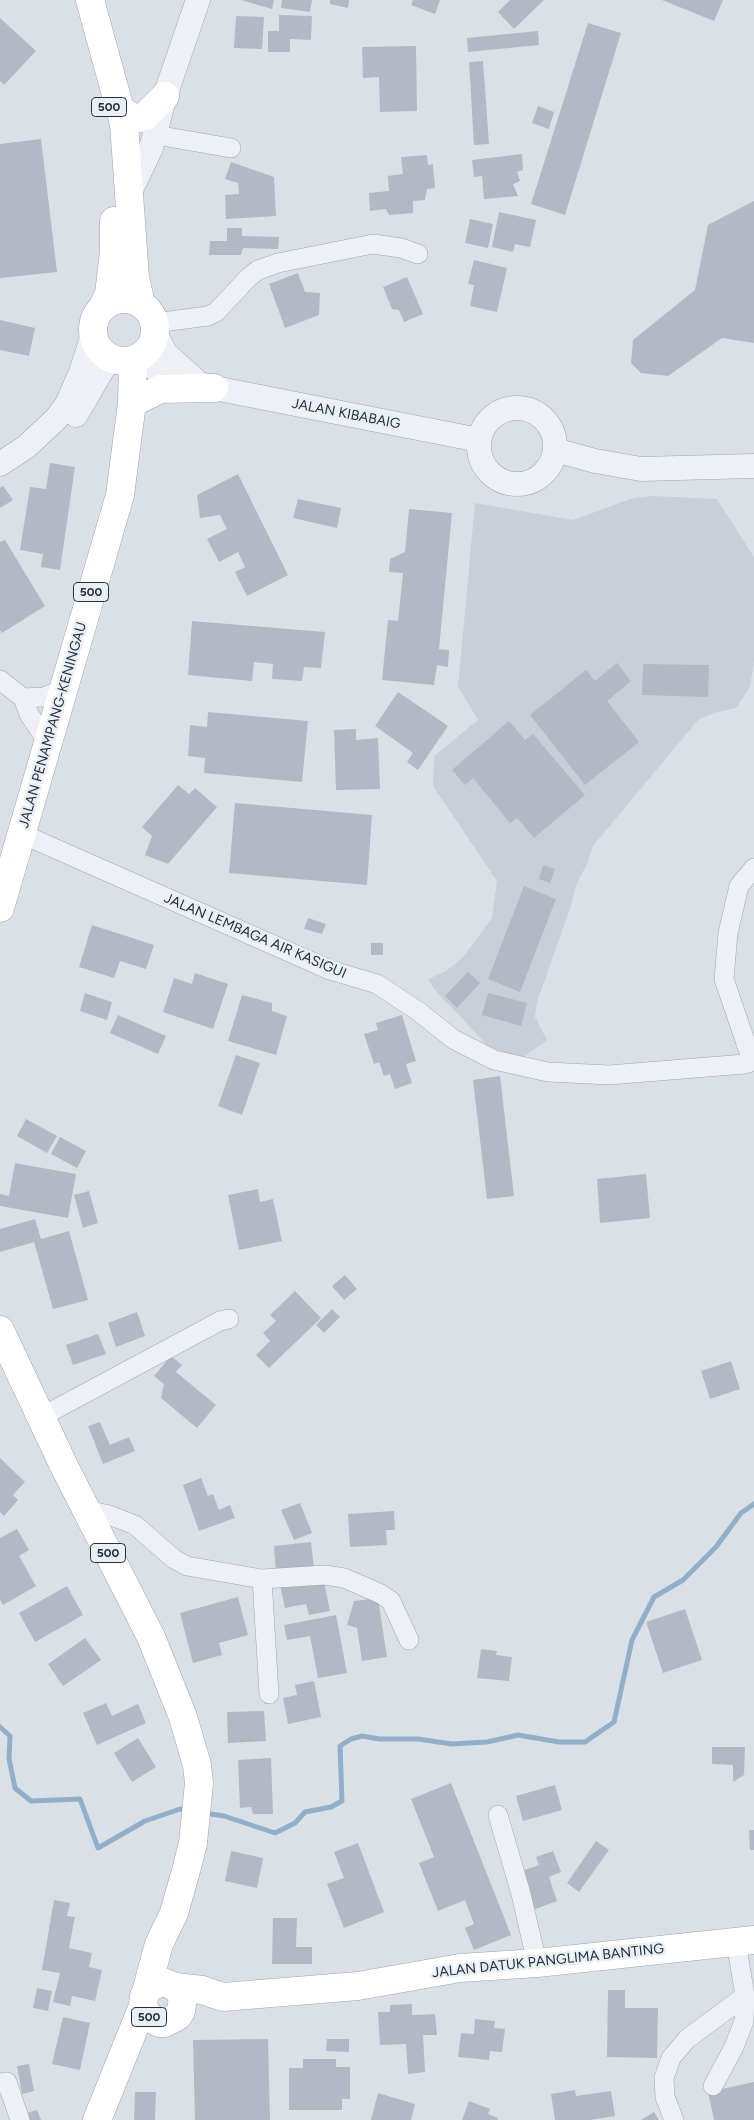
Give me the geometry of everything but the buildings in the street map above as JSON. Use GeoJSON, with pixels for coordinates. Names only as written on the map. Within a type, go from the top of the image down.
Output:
{"type":"FeatureCollection","features":[{"type":"Feature","properties":{"kind":"main road","name":"500"},"geometry":{"type":"LineString","coordinates":[[90,0],[124,124],[122,179],[109,294],[96,316],[93,335],[96,344],[112,364]]}},
{"type":"Feature","properties":{"kind":"main road","name":"500"},"geometry":{"type":"LineString","coordinates":[[100,33],[109,109],[122,179],[135,278],[150,320]]}},
{"type":"Feature","properties":{"kind":"main road"},"geometry":{"type":"LineString","coordinates":[[121,110],[133,118],[140,118],[145,116],[164,96]]}},
{"type":"Feature","properties":{"kind":"main road"},"geometry":{"type":"LineString","coordinates":[[102,308],[110,302],[120,299],[131,300],[150,320],[151,347],[112,364]]}},
{"type":"Feature","properties":{"kind":"main road","name":"JALAN PENAMPANG-KENINGAU"},"geometry":{"type":"LineString","coordinates":[[0,908],[120,495],[127,454],[132,403],[112,364]]}},
{"type":"Feature","properties":{"kind":"main road","name":"JALAN PENAMPANG-KENINGAU"},"geometry":{"type":"LineString","coordinates":[[112,364],[116,374],[127,454]]}},
{"type":"Feature","properties":{"kind":"main road"},"geometry":{"type":"LineString","coordinates":[[132,403],[160,389],[214,388]]}},
{"type":"Feature","properties":{"kind":"main road","name":"500"},"geometry":{"type":"LineString","coordinates":[[0,1330],[41,1417],[151,1637],[189,1733],[199,1782],[193,1843],[174,1914],[159,1992],[149,2017],[159,2022],[171,2019]]}},
{"type":"Feature","properties":{"kind":"main road","name":"JALAN DATUK PANGLIMA BANTING"},"geometry":{"type":"LineString","coordinates":[[159,1992],[202,1990],[223,1997],[358,1986],[460,1968],[537,1963],[745,1941]]}},
{"type":"Feature","properties":{"kind":"main road","name":"500"},"geometry":{"type":"LineString","coordinates":[[115,2074],[133,2052],[181,2011],[183,1998],[159,1992]]}},
{"type":"Feature","properties":{"kind":"main road","name":"500"},"geometry":{"type":"LineString","coordinates":[[97,2120],[115,2074],[159,1992]]}},
{"type":"Feature","properties":{"kind":"main road","name":"JALAN DATUK PANGLIMA BANTING"},"geometry":{"type":"LineString","coordinates":[[171,2019],[202,2011],[223,1997]]}},
{"type":"Feature","properties":{"kind":"street"},"geometry":{"type":"LineString","coordinates":[[122,179],[164,96],[198,0]]}},
{"type":"Feature","properties":{"kind":"street"},"geometry":{"type":"LineString","coordinates":[[122,179],[156,135],[164,96]]}},
{"type":"Feature","properties":{"kind":"street"},"geometry":{"type":"LineString","coordinates":[[156,135],[231,148]]}},
{"type":"Feature","properties":{"kind":"street"},"geometry":{"type":"LineString","coordinates":[[150,320],[208,316],[224,304],[254,274],[278,263],[373,244],[401,248],[418,254]]}},
{"type":"Feature","properties":{"kind":"street","name":"JALAN KIBABAIG"},"geometry":{"type":"LineString","coordinates":[[150,320],[165,353],[194,379],[214,388]]}},
{"type":"Feature","properties":{"kind":"street"},"geometry":{"type":"LineString","coordinates":[[0,464],[26,447],[52,437],[68,427],[112,364]]}},
{"type":"Feature","properties":{"kind":"street","name":"JALAN KIBABAIG"},"geometry":{"type":"LineString","coordinates":[[112,364],[160,372],[214,388],[480,440]]}},
{"type":"Feature","properties":{"kind":"street"},"geometry":{"type":"LineString","coordinates":[[512,408],[524,409],[535,413],[545,420],[551,429],[555,450],[552,462],[545,472],[535,480],[524,484],[512,484],[500,480],[487,469],[479,452],[480,440],[483,429],[496,415],[512,408]]}},
{"type":"Feature","properties":{"kind":"street"},"geometry":{"type":"LineString","coordinates":[[555,450],[641,469],[754,466]]}},
{"type":"Feature","properties":{"kind":"street"},"geometry":{"type":"LineString","coordinates":[[0,680],[23,698],[29,714],[48,743]]}},
{"type":"Feature","properties":{"kind":"street"},"geometry":{"type":"LineString","coordinates":[[23,698],[44,697],[63,688]]}},
{"type":"Feature","properties":{"kind":"street","name":"JALAN LEMBAGA AIR KASIGUI"},"geometry":{"type":"LineString","coordinates":[[22,834],[330,970],[377,984],[418,1011],[453,1039],[494,1060],[548,1072],[609,1075],[750,1062]]}},
{"type":"Feature","properties":{"kind":"street"},"geometry":{"type":"LineString","coordinates":[[750,1062],[724,979],[728,933],[739,886],[754,868]]}},
{"type":"Feature","properties":{"kind":"street"},"geometry":{"type":"LineString","coordinates":[[41,1417],[220,1321],[229,1319]]}},
{"type":"Feature","properties":{"kind":"street"},"geometry":{"type":"LineString","coordinates":[[87,1510],[109,1515],[135,1525],[174,1559],[187,1566],[262,1579],[281,1580],[314,1575],[335,1576],[372,1590],[391,1601],[409,1640]]}},
{"type":"Feature","properties":{"kind":"street"},"geometry":{"type":"LineString","coordinates":[[262,1579],[269,1694]]}},
{"type":"Feature","properties":{"kind":"street"},"geometry":{"type":"LineString","coordinates":[[498,1815],[521,1894],[537,1963]]}},
{"type":"Feature","properties":{"kind":"street"},"geometry":{"type":"LineString","coordinates":[[713,2086],[738,2040],[744,2021],[747,1988],[745,1941]]}},
{"type":"Feature","properties":{"kind":"street"},"geometry":{"type":"LineString","coordinates":[[674,2120],[665,2097],[664,2078],[671,2058],[687,2039],[747,1988]]}},
{"type":"Feature","properties":{"kind":"street"},"geometry":{"type":"LineString","coordinates":[[0,2083],[7,2082],[20,2120]]}},
{"type":"Feature","properties":{"kind":"shaded area"},"geometry":{"type":"Polygon","coordinates":[[[652,496],[717,499],[754,557],[754,661],[750,687],[736,708],[714,713],[698,720],[593,846],[587,864],[576,885],[571,906],[537,1002],[535,1017],[547,1040],[521,1059],[488,1046],[434,989],[428,979],[446,971],[463,957],[492,918],[497,881],[433,786],[434,756],[478,720],[458,687],[475,503],[573,520],[633,498],[652,496]]]}},
{"type":"Feature","properties":{"kind":"waterway"},"geometry":{"type":"LineString","coordinates":[[204,1813],[224,1816],[275,1833],[295,1823],[305,1812],[331,1807],[342,1801],[340,1746],[351,1739],[362,1736],[379,1739],[418,1739],[452,1744],[487,1742],[518,1735],[559,1742],[585,1742],[614,1722],[632,1640],[654,1597],[683,1580],[716,1547],[741,1513],[754,1504]]}},
{"type":"Feature","properties":{"kind":"waterway"},"geometry":{"type":"LineString","coordinates":[[0,1727],[10,1736],[9,1759],[15,1788],[31,1801],[80,1799],[98,1848],[145,1821],[180,1809],[188,1811]]}}]}
